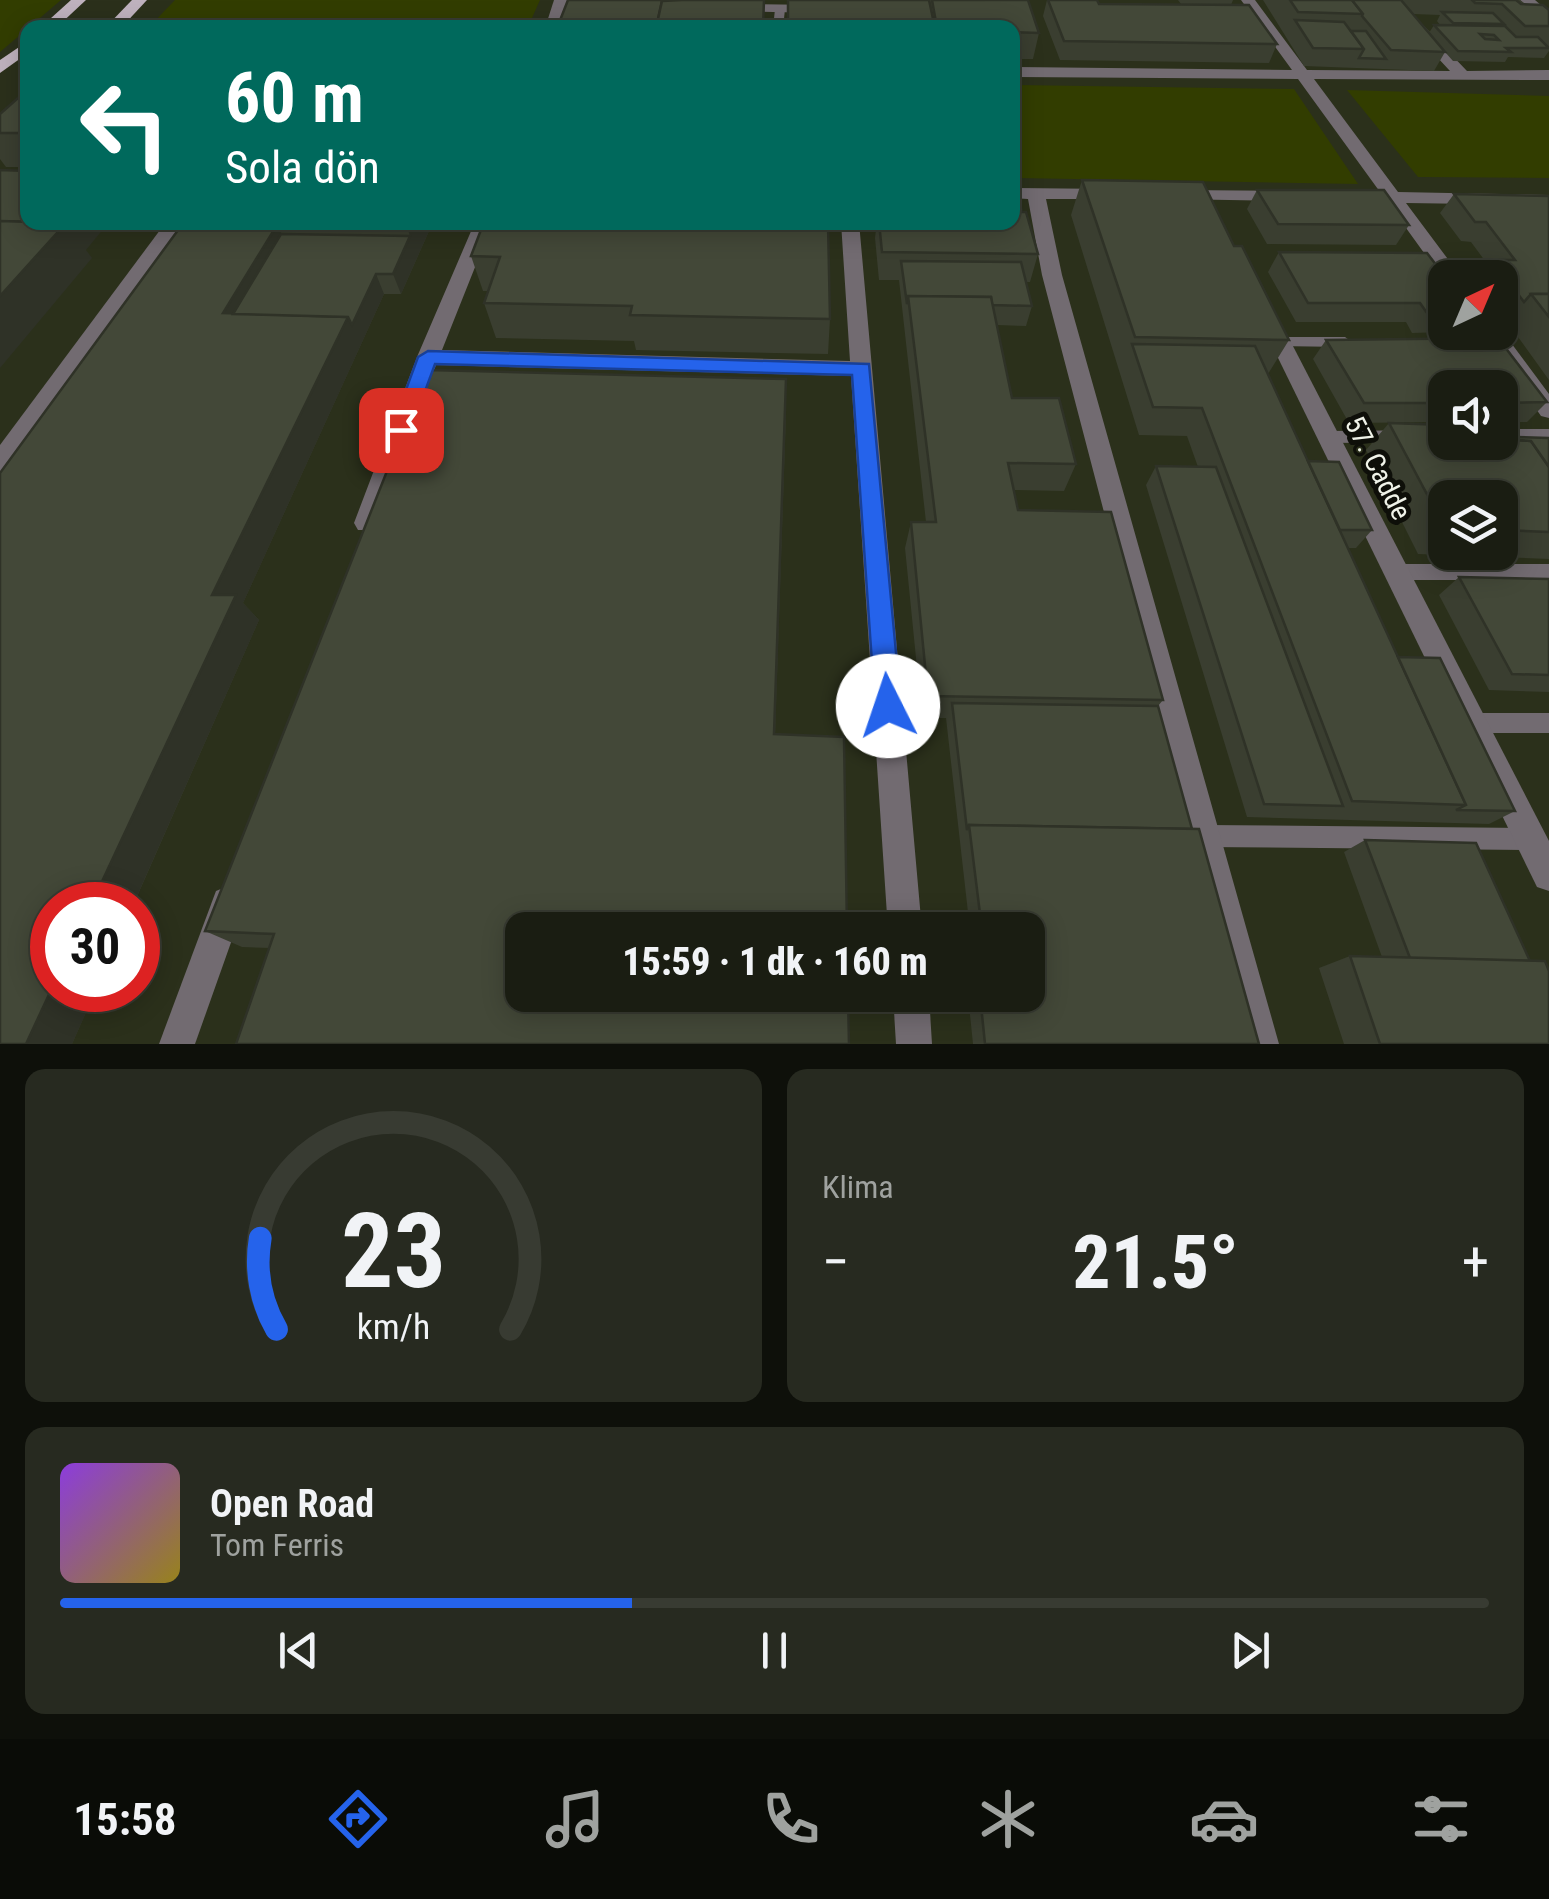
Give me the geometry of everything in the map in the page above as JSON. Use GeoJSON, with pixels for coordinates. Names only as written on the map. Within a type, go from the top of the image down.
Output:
{"type":"FeatureCollection","features":[{"type":"Feature","properties":{"kind":"main road"},"geometry":{"type":"LineString","coordinates":[[56,20],[79,0]]}},
{"type":"Feature","properties":{"kind":"main road"},"geometry":{"type":"LineString","coordinates":[[120,20],[140,0]]}},
{"type":"Feature","properties":{"kind":"main road"},"geometry":{"type":"LineString","coordinates":[[0,68],[20,51]]}},
{"type":"Feature","properties":{"kind":"street"},"geometry":{"type":"LineString","coordinates":[[1391,0],[1463,76]]}},
{"type":"Feature","properties":{"kind":"street"},"geometry":{"type":"LineString","coordinates":[[1527,0],[1549,19]]}},
{"type":"Feature","properties":{"kind":"street"},"geometry":{"type":"LineString","coordinates":[[560,2],[579,5]]}},
{"type":"Feature","properties":{"kind":"street"},"geometry":{"type":"LineString","coordinates":[[714,8],[840,10]]}},
{"type":"Feature","properties":{"kind":"street"},"geometry":{"type":"LineString","coordinates":[[1245,8],[1260,16],[1439,260]]}},
{"type":"Feature","properties":{"kind":"street"},"geometry":{"type":"LineString","coordinates":[[1020,72],[1549,75]]}},
{"type":"Feature","properties":{"kind":"street"},"geometry":{"type":"LineString","coordinates":[[1261,1044],[1052,275],[1024,193],[1300,196]]}},
{"type":"Feature","properties":{"kind":"street"},"geometry":{"type":"LineString","coordinates":[[1206,195],[1223,228]]}},
{"type":"Feature","properties":{"kind":"street"},"geometry":{"type":"LineString","coordinates":[[1337,196],[1549,200]]}},
{"type":"Feature","properties":{"kind":"street"},"geometry":{"type":"LineString","coordinates":[[0,463],[170,230]]}},
{"type":"Feature","properties":{"kind":"street"},"geometry":{"type":"LineString","coordinates":[[360,543],[428,357],[481,230]]}},
{"type":"Feature","properties":{"kind":"street"},"geometry":{"type":"LineString","coordinates":[[851,230],[905,912]]}},
{"type":"Feature","properties":{"kind":"street","name":"57. Cadde"},"geometry":{"type":"LineString","coordinates":[[1256,293],[1549,875]]}},
{"type":"Feature","properties":{"kind":"street"},"geometry":{"type":"LineString","coordinates":[[1500,350],[1549,410]]}},
{"type":"Feature","properties":{"kind":"street"},"geometry":{"type":"LineString","coordinates":[[428,357],[862,368]]}},
{"type":"Feature","properties":{"kind":"street"},"geometry":{"type":"LineString","coordinates":[[177,1044],[238,877]]}},
{"type":"Feature","properties":{"kind":"street"},"geometry":{"type":"LineString","coordinates":[[911,1012],[914,1044]]}},
{"type":"Feature","properties":{"kind":"lane"},"geometry":{"type":"LineString","coordinates":[[1280,342],[1360,342]]}},
{"type":"Feature","properties":{"kind":"lane"},"geometry":{"type":"LineString","coordinates":[[1518,435],[1549,435]]}},
{"type":"Feature","properties":{"kind":"lane"},"geometry":{"type":"LineString","coordinates":[[1328,437],[1428,436]]}},
{"type":"Feature","properties":{"kind":"lane"},"geometry":{"type":"LineString","coordinates":[[1396,572],[1549,572]]}},
{"type":"Feature","properties":{"kind":"lane"},"geometry":{"type":"LineString","coordinates":[[1473,723],[1549,722]]}},
{"type":"Feature","properties":{"kind":"lane"},"geometry":{"type":"LineString","coordinates":[[1204,836],[1531,839]]}},
{"type":"Feature","properties":{"kind":"shaded area"},"geometry":{"type":"Polygon","coordinates":[[[0,0],[1549,0],[1549,1044],[0,1044],[0,0]]]}},
{"type":"Feature","properties":{"kind":"green space"},"geometry":{"type":"Polygon","coordinates":[[[0,0],[61,0],[38,20],[20,20],[20,35],[0,52],[0,0]]]}},
{"type":"Feature","properties":{"kind":"green space"},"geometry":{"type":"Polygon","coordinates":[[[175,0],[540,0],[531,20],[156,20],[175,0]]]}},
{"type":"Feature","properties":{"kind":"green space"},"geometry":{"type":"Polygon","coordinates":[[[1020,85],[1294,89],[1358,184],[1020,178],[1020,85]]]}},
{"type":"Feature","properties":{"kind":"green space"},"geometry":{"type":"Polygon","coordinates":[[[1347,90],[1549,96],[1549,178],[1418,177],[1347,90]]]}},
{"type":"Feature","properties":{"kind":"building"},"geometry":{"type":"Polygon","coordinates":[[[568,0],[665,0],[658,20],[560,20],[568,0]]]}},
{"type":"Feature","properties":{"kind":"building"},"geometry":{"type":"Polygon","coordinates":[[[764,0],[763,20],[658,20],[662,1],[764,0]]]}},
{"type":"Feature","properties":{"kind":"building"},"geometry":{"type":"Polygon","coordinates":[[[788,0],[929,0],[933,20],[788,20],[788,0]]]}},
{"type":"Feature","properties":{"kind":"building"},"geometry":{"type":"Polygon","coordinates":[[[932,0],[1028,0],[1039,33],[1020,32],[1020,20],[936,20],[932,0]]]}},
{"type":"Feature","properties":{"kind":"building"},"geometry":{"type":"Polygon","coordinates":[[[1048,0],[1249,5],[1277,44],[1064,41],[1048,0]]]}},
{"type":"Feature","properties":{"kind":"building"},"geometry":{"type":"Polygon","coordinates":[[[1290,0],[1352,0],[1363,14],[1298,12],[1290,0]]]}},
{"type":"Feature","properties":{"kind":"building"},"geometry":{"type":"Polygon","coordinates":[[[1352,0],[1401,0],[1445,52],[1391,50],[1352,0]]]}},
{"type":"Feature","properties":{"kind":"building"},"geometry":{"type":"Polygon","coordinates":[[[1472,0],[1516,0],[1521,4],[1543,5],[1549,10],[1549,26],[1525,26],[1502,4],[1472,0]]]}},
{"type":"Feature","properties":{"kind":"building"},"geometry":{"type":"Polygon","coordinates":[[[1442,12],[1493,13],[1504,24],[1453,23],[1442,12]]]}},
{"type":"Feature","properties":{"kind":"building"},"geometry":{"type":"Polygon","coordinates":[[[1295,20],[1344,22],[1364,49],[1313,48],[1295,20]]]}},
{"type":"Feature","properties":{"kind":"building"},"geometry":{"type":"Polygon","coordinates":[[[1434,25],[1505,26],[1516,37],[1538,37],[1549,48],[1506,48],[1511,52],[1458,51],[1434,25]],[[1480,34],[1485,39],[1499,40],[1494,35],[1480,34]]]}},
{"type":"Feature","properties":{"kind":"building"},"geometry":{"type":"Polygon","coordinates":[[[1351,31],[1366,31],[1386,59],[1359,58],[1364,49],[1351,31]]]}},
{"type":"Feature","properties":{"kind":"building"},"geometry":{"type":"Polygon","coordinates":[[[20,96],[20,133],[0,133],[0,114],[20,96]]]}},
{"type":"Feature","properties":{"kind":"building"},"geometry":{"type":"Polygon","coordinates":[[[0,170],[20,171],[20,222],[0,221],[0,170]]]}},
{"type":"Feature","properties":{"kind":"building"},"geometry":{"type":"Polygon","coordinates":[[[1082,180],[1203,182],[1234,246],[1242,246],[1289,340],[1135,337],[1082,180]]]}},
{"type":"Feature","properties":{"kind":"building"},"geometry":{"type":"Polygon","coordinates":[[[1257,190],[1384,190],[1409,225],[1278,224],[1257,190]]]}},
{"type":"Feature","properties":{"kind":"building"},"geometry":{"type":"Polygon","coordinates":[[[1454,194],[1549,196],[1549,294],[1531,294],[1524,302],[1518,294],[1518,260],[1486,222],[1475,222],[1454,194]]]}},
{"type":"Feature","properties":{"kind":"building"},"geometry":{"type":"Polygon","coordinates":[[[1020,212],[1026,212],[1038,254],[882,252],[880,230],[1020,230],[1020,212]]]}},
{"type":"Feature","properties":{"kind":"building"},"geometry":{"type":"Polygon","coordinates":[[[0,221],[20,222],[20,230],[60,230],[0,296],[0,221]]]}},
{"type":"Feature","properties":{"kind":"building"},"geometry":{"type":"Polygon","coordinates":[[[178,230],[274,230],[223,313],[348,317],[212,595],[236,595],[102,882],[30,882],[30,1012],[41,1012],[26,1044],[0,1044],[0,473],[178,230]]]}},
{"type":"Feature","properties":{"kind":"building"},"geometry":{"type":"Polygon","coordinates":[[[481,230],[828,230],[830,319],[630,315],[632,306],[484,303],[500,257],[471,256],[481,230]]]}},
{"type":"Feature","properties":{"kind":"building"},"geometry":{"type":"Polygon","coordinates":[[[281,234],[410,236],[393,274],[376,274],[352,325],[348,317],[233,314],[281,234]]]}},
{"type":"Feature","properties":{"kind":"building"},"geometry":{"type":"Polygon","coordinates":[[[1279,252],[1427,253],[1432,260],[1428,260],[1428,313],[1420,303],[1308,303],[1279,252]]]}},
{"type":"Feature","properties":{"kind":"building"},"geometry":{"type":"Polygon","coordinates":[[[901,261],[1021,262],[1032,306],[992,305],[991,297],[908,296],[907,304],[901,261]]]}},
{"type":"Feature","properties":{"kind":"building"},"geometry":{"type":"Polygon","coordinates":[[[1531,294],[1549,294],[1549,317],[1531,294]]]}},
{"type":"Feature","properties":{"kind":"building"},"geometry":{"type":"Polygon","coordinates":[[[908,296],[991,297],[1012,398],[1059,398],[1076,464],[1008,463],[1018,510],[1111,512],[1163,700],[928,696],[911,522],[936,522],[908,296]]]}},
{"type":"Feature","properties":{"kind":"building"},"geometry":{"type":"Polygon","coordinates":[[[1428,339],[1428,350],[1507,350],[1547,402],[1518,403],[1518,370],[1428,370],[1428,403],[1364,403],[1326,340],[1428,339]]]}},
{"type":"Feature","properties":{"kind":"building"},"geometry":{"type":"Polygon","coordinates":[[[1132,344],[1255,346],[1466,805],[1352,801],[1202,408],[1153,407],[1132,344]]]}},
{"type":"Feature","properties":{"kind":"building"},"geometry":{"type":"Polygon","coordinates":[[[427,370],[786,379],[774,734],[844,737],[847,912],[505,912],[505,1012],[848,1012],[849,1044],[236,1044],[274,934],[205,931],[427,370]]]}},
{"type":"Feature","properties":{"kind":"building"},"geometry":{"type":"Polygon","coordinates":[[[1389,423],[1428,424],[1428,460],[1518,460],[1518,440],[1531,441],[1549,467],[1549,532],[1518,531],[1518,480],[1428,480],[1428,496],[1389,423]]]}},
{"type":"Feature","properties":{"kind":"building"},"geometry":{"type":"Polygon","coordinates":[[[1518,437],[1549,438],[1549,467],[1531,441],[1518,437]]]}},
{"type":"Feature","properties":{"kind":"building"},"geometry":{"type":"Polygon","coordinates":[[[1308,461],[1339,462],[1372,530],[1340,530],[1308,461]]]}},
{"type":"Feature","properties":{"kind":"building"},"geometry":{"type":"Polygon","coordinates":[[[1156,466],[1216,467],[1343,806],[1264,804],[1156,466]]]}},
{"type":"Feature","properties":{"kind":"building"},"geometry":{"type":"Polygon","coordinates":[[[1459,577],[1549,579],[1549,675],[1512,674],[1459,577]]]}},
{"type":"Feature","properties":{"kind":"building"},"geometry":{"type":"Polygon","coordinates":[[[1398,657],[1440,658],[1515,811],[1456,810],[1466,805],[1398,657]]]}},
{"type":"Feature","properties":{"kind":"building"},"geometry":{"type":"Polygon","coordinates":[[[952,703],[1158,706],[1192,829],[969,825],[967,830],[952,703]]]}},
{"type":"Feature","properties":{"kind":"building"},"geometry":{"type":"Polygon","coordinates":[[[969,825],[1199,829],[1259,1044],[985,1044],[982,1012],[1045,1012],[1045,912],[980,912],[969,825]]]}},
{"type":"Feature","properties":{"kind":"building"},"geometry":{"type":"Polygon","coordinates":[[[1365,840],[1476,843],[1530,961],[1410,958],[1365,840]]]}},
{"type":"Feature","properties":{"kind":"building"},"geometry":{"type":"Polygon","coordinates":[[[1350,956],[1545,961],[1549,971],[1549,1044],[1380,1044],[1350,956]]]}},
{"type":"Feature","properties":{"kind":"route"},"geometry":{"type":"LineString","coordinates":[[401,430],[428,357],[862,368],[888,706]]}}]}
